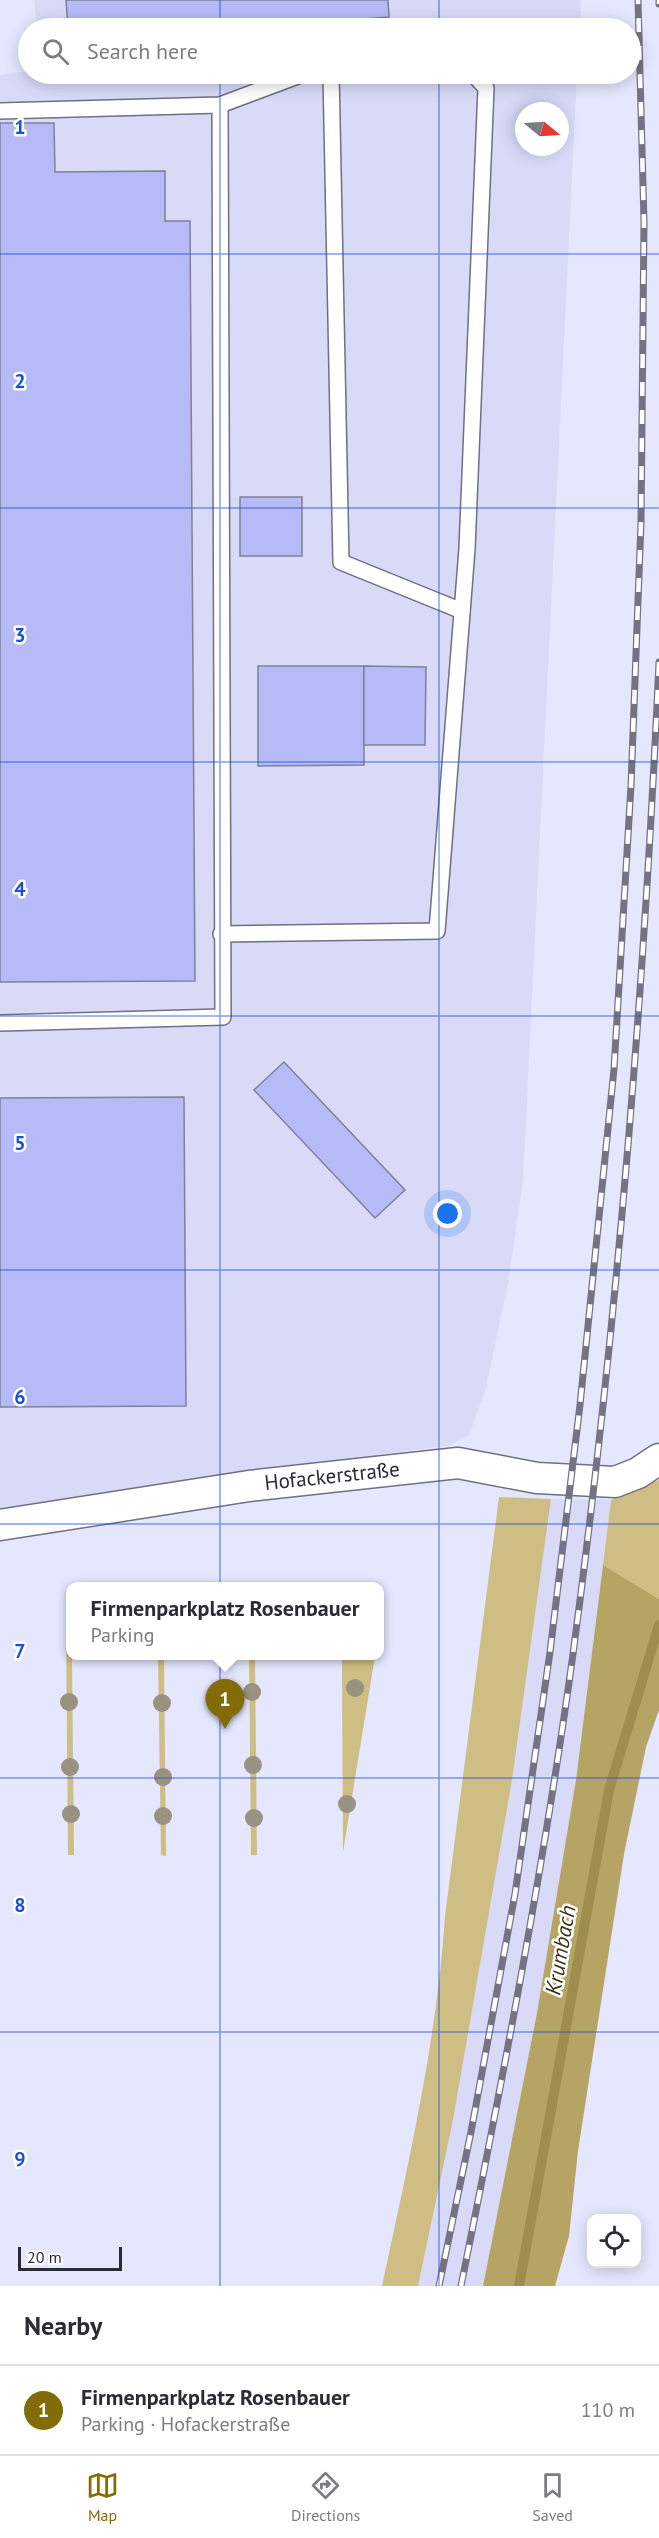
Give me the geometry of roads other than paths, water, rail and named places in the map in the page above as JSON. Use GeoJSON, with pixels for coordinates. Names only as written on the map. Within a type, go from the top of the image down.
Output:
{"type":"FeatureCollection","features":[{"type":"Feature","properties":{"kind":"street","name":"Hofackerstraße"},"geometry":{"type":"LineString","coordinates":[[0,1525],[249,1485],[458,1463],[537,1478],[615,1482],[638,1473],[659,1459]]}},
{"type":"Feature","properties":{"kind":"lane"},"geometry":{"type":"LineString","coordinates":[[0,111],[220,105],[276,84]]}},
{"type":"Feature","properties":{"kind":"lane"},"geometry":{"type":"LineString","coordinates":[[331,84],[341,562],[462,611]]}},
{"type":"Feature","properties":{"kind":"lane"},"geometry":{"type":"LineString","coordinates":[[221,933],[437,931],[467,549],[486,88],[482,84]]}},
{"type":"Feature","properties":{"kind":"lane"},"geometry":{"type":"LineString","coordinates":[[0,1023],[223,1017],[220,105]]}},
{"type":"Feature","properties":{"kind":"waterway","name":"Krumbach"},"geometry":{"type":"LineString","coordinates":[[519,2286],[609,1790],[659,1625]]}},
{"type":"Feature","properties":{"kind":"railway"},"geometry":{"type":"LineString","coordinates":[[638,0],[638,18]]}},
{"type":"Feature","properties":{"kind":"railway"},"geometry":{"type":"LineString","coordinates":[[439,2286],[471,2132],[515,1894],[550,1652],[580,1405],[614,1069],[631,786],[641,522],[644,222],[640,84]]}},
{"type":"Feature","properties":{"kind":"railway"},"geometry":{"type":"LineString","coordinates":[[461,2286],[536,1892],[562,1733],[589,1531],[616,1283],[637,1035],[659,662]]}},
{"type":"Feature","properties":{"kind":"place","name":"Firmenparkplatz Rosenbauer"},"geometry":{"type":"Point","coordinates":[225,1729]}}]}
